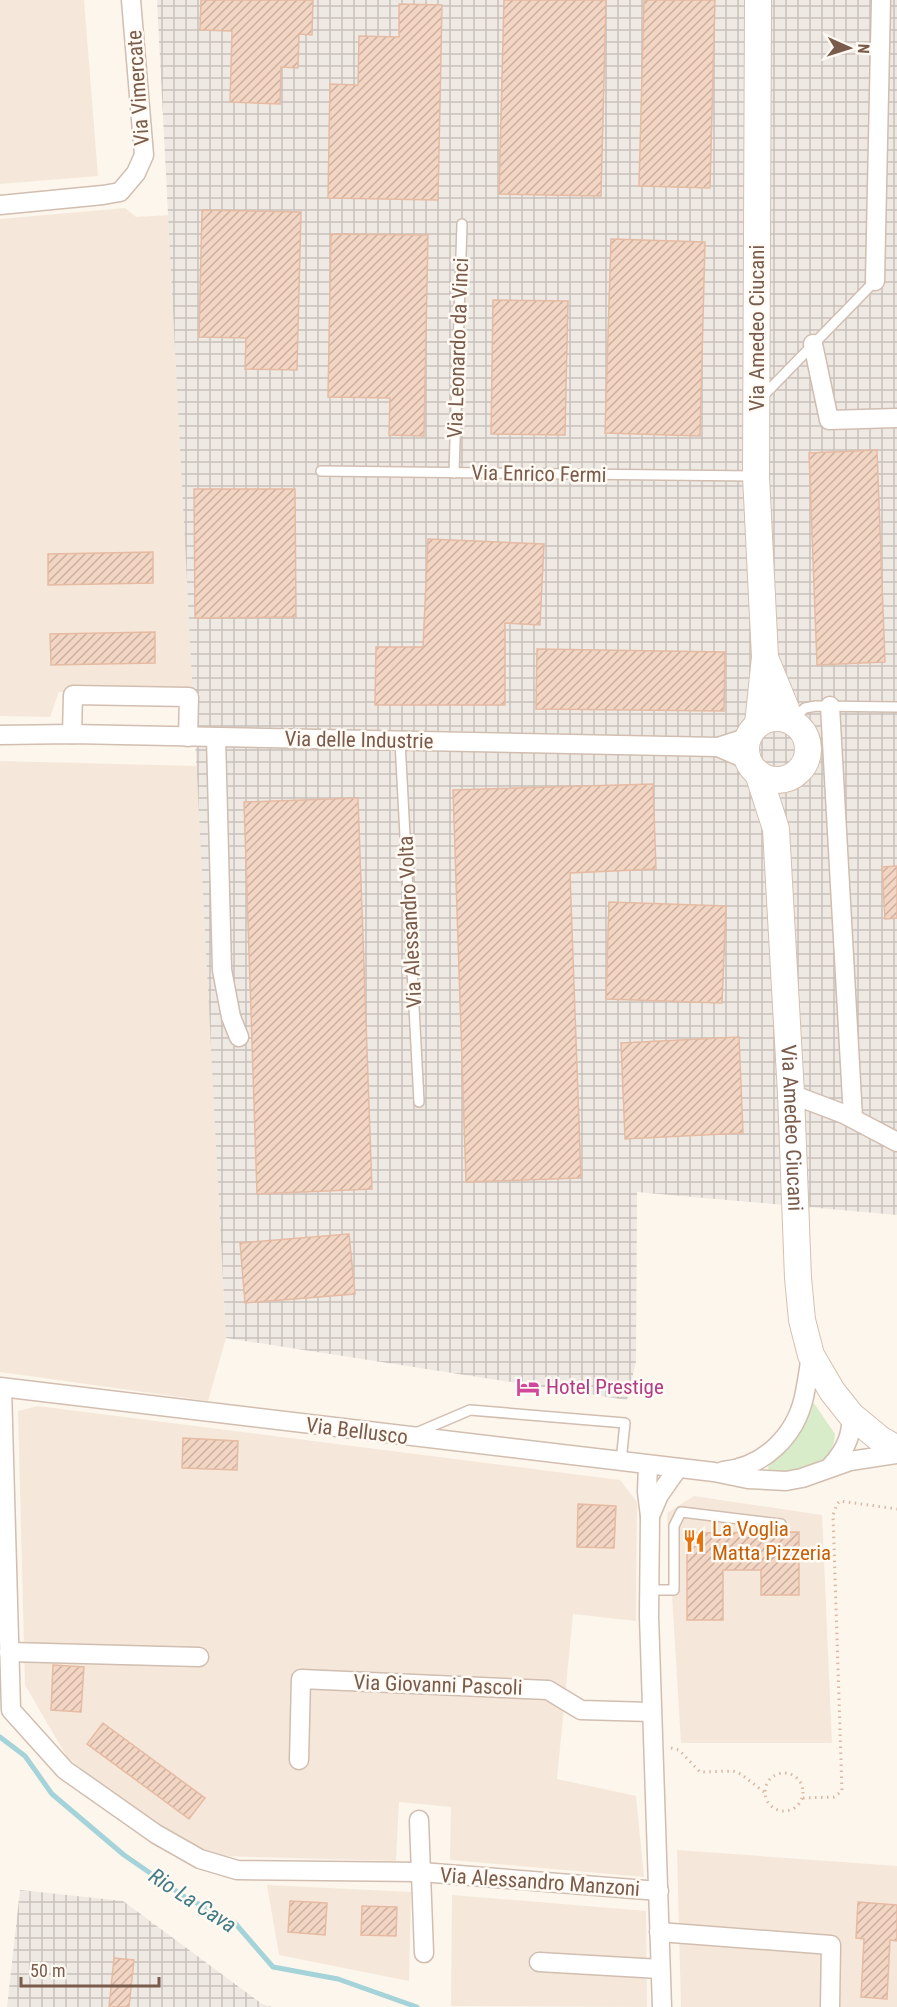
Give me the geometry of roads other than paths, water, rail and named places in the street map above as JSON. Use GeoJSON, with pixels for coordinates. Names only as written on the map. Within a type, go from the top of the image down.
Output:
{"type":"FeatureCollection","features":[{"type":"Feature","properties":{"kind":"main road","name":"Via Amedeo Ciucani"},"geometry":{"type":"LineString","coordinates":[[758,0],[756,476],[765,657],[753,748],[776,829],[802,1320],[811,1355],[832,1391],[852,1415],[880,1439],[897,1449]]}},
{"type":"Feature","properties":{"kind":"main road","name":"Via Amedeo Ciucani"},"geometry":{"type":"LineString","coordinates":[[765,657],[791,721],[803,731],[809,748],[804,765],[792,776],[784,795],[776,829]]}},
{"type":"Feature","properties":{"kind":"main road"},"geometry":{"type":"LineString","coordinates":[[791,721],[776,717],[753,748],[773,780],[792,776]]}},
{"type":"Feature","properties":{"kind":"street","name":"Via Vimercate"},"geometry":{"type":"LineString","coordinates":[[0,205],[120,192],[136,173],[144,155],[131,0]]}},
{"type":"Feature","properties":{"kind":"street"},"geometry":{"type":"LineString","coordinates":[[875,281],[881,0]]}},
{"type":"Feature","properties":{"kind":"street"},"geometry":{"type":"LineString","coordinates":[[813,344],[829,420],[897,418]]}},
{"type":"Feature","properties":{"kind":"street"},"geometry":{"type":"LineString","coordinates":[[72,735],[73,695],[84,695],[189,697],[188,737]]}},
{"type":"Feature","properties":{"kind":"street"},"geometry":{"type":"LineString","coordinates":[[830,706],[853,1118]]}},
{"type":"Feature","properties":{"kind":"street","name":"Via delle Industrie"},"geometry":{"type":"LineString","coordinates":[[0,735],[753,748]]}},
{"type":"Feature","properties":{"kind":"street"},"geometry":{"type":"LineString","coordinates":[[216,737],[222,970],[231,1017],[239,1037]]}},
{"type":"Feature","properties":{"kind":"street"},"geometry":{"type":"LineString","coordinates":[[791,1094],[853,1118],[897,1142]]}},
{"type":"Feature","properties":{"kind":"street","name":"Via Bellusco"},"geometry":{"type":"LineString","coordinates":[[714,1472],[742,1468],[754,1463],[771,1452],[787,1435],[804,1399],[811,1355]]}},
{"type":"Feature","properties":{"kind":"street","name":"Via Bellusco"},"geometry":{"type":"LineString","coordinates":[[1,1388],[714,1472],[777,1482],[802,1478],[831,1466],[855,1460],[897,1454]]}},
{"type":"Feature","properties":{"kind":"street","name":"Via Alessandro Manzoni"},"geometry":{"type":"LineString","coordinates":[[1,1388],[11,1710],[65,1770],[156,1834],[200,1859],[237,1870],[421,1872],[659,1891]]}},
{"type":"Feature","properties":{"kind":"street"},"geometry":{"type":"LineString","coordinates":[[831,1466],[847,1442],[852,1415]]}},
{"type":"Feature","properties":{"kind":"street"},"geometry":{"type":"LineString","coordinates":[[648,1465],[646,1492],[650,1516],[648,1590],[651,1712],[662,2007]]}},
{"type":"Feature","properties":{"kind":"street"},"geometry":{"type":"LineString","coordinates":[[650,1516],[654,1504],[678,1468]]}},
{"type":"Feature","properties":{"kind":"street"},"geometry":{"type":"LineString","coordinates":[[9,1652],[199,1657]]}},
{"type":"Feature","properties":{"kind":"street","name":"Via Giovanni Pascoli"},"geometry":{"type":"LineString","coordinates":[[298,1760],[301,1679],[548,1690],[581,1710],[651,1712]]}},
{"type":"Feature","properties":{"kind":"street","name":"Via Alessandro Manzoni"},"geometry":{"type":"LineString","coordinates":[[418,1820],[424,1953]]}},
{"type":"Feature","properties":{"kind":"street"},"geometry":{"type":"LineString","coordinates":[[659,1932],[831,1945],[830,2007]]}},
{"type":"Feature","properties":{"kind":"street"},"geometry":{"type":"LineString","coordinates":[[538,1962],[660,1969]]}},
{"type":"Feature","properties":{"kind":"lane","name":"Via Leonardo da Vinci"},"geometry":{"type":"LineString","coordinates":[[454,473],[462,224]]}},
{"type":"Feature","properties":{"kind":"lane"},"geometry":{"type":"LineString","coordinates":[[757,402],[875,281]]}},
{"type":"Feature","properties":{"kind":"lane","name":"Via Enrico Fermi"},"geometry":{"type":"LineString","coordinates":[[321,471],[756,476]]}},
{"type":"Feature","properties":{"kind":"lane"},"geometry":{"type":"LineString","coordinates":[[791,721],[809,707],[897,707]]}},
{"type":"Feature","properties":{"kind":"lane","name":"Via Alessandro Volta"},"geometry":{"type":"LineString","coordinates":[[400,741],[419,1102]]}},
{"type":"Feature","properties":{"kind":"lane"},"geometry":{"type":"LineString","coordinates":[[407,1437],[470,1410],[625,1423],[621,1461]]}},
{"type":"Feature","properties":{"kind":"lane"},"geometry":{"type":"LineString","coordinates":[[648,1590],[674,1590],[674,1526],[681,1512],[781,1524]]}},
{"type":"Feature","properties":{"kind":"waterway","name":"Rio La Cava"},"geometry":{"type":"LineString","coordinates":[[0,1737],[25,1756],[52,1794],[124,1855],[185,1897],[234,1922],[273,1967],[338,1979],[417,2007]]}},
{"type":"Feature","properties":{"kind":"place","name":"Hotel Prestige"},"geometry":{"type":"Point","coordinates":[528,1387]}},
{"type":"Feature","properties":{"kind":"place","name":"La Voglia Matta Pizzeria"},"geometry":{"type":"Point","coordinates":[694,1541]}}]}
